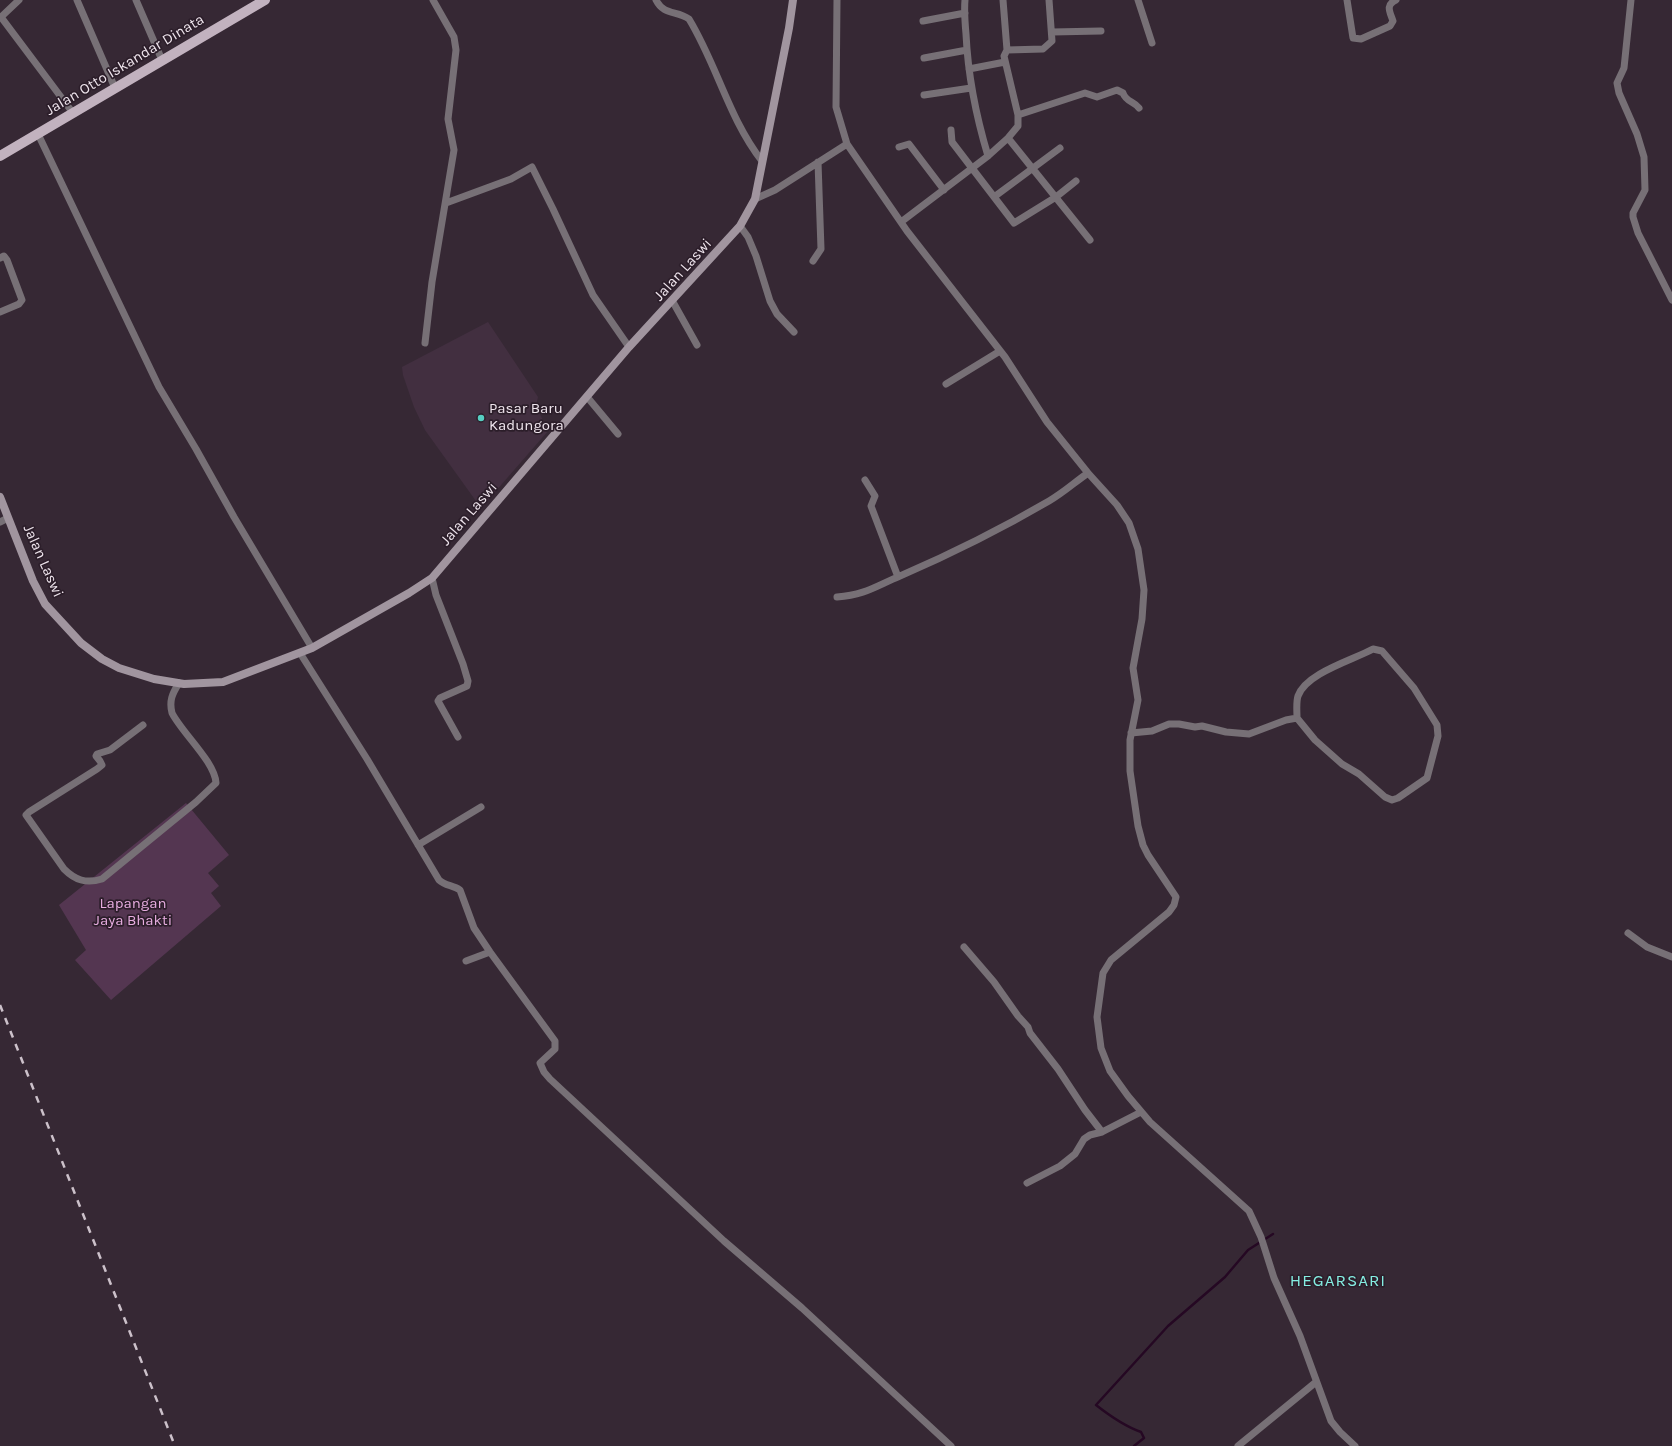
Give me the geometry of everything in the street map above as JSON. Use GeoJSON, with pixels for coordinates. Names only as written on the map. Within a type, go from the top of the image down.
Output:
{"type":"FeatureCollection","features":[{"type":"Feature","properties":{"kind":"main road","name":"Jalan Otto Iskandar Dinata"},"geometry":{"type":"LineString","coordinates":[[0,156],[265,0]]}},
{"type":"Feature","properties":{"kind":"street"},"geometry":{"type":"LineString","coordinates":[[19,0],[1,18],[72,113]]}},
{"type":"Feature","properties":{"kind":"street"},"geometry":{"type":"LineString","coordinates":[[77,0],[115,88]]}},
{"type":"Feature","properties":{"kind":"street"},"geometry":{"type":"LineString","coordinates":[[136,0],[162,60]]}},
{"type":"Feature","properties":{"kind":"street"},"geometry":{"type":"LineString","coordinates":[[425,343],[432,282],[454,150],[448,119],[456,50],[454,37],[433,0]]}},
{"type":"Feature","properties":{"kind":"street"},"geometry":{"type":"LineString","coordinates":[[656,0],[658,4],[667,12],[682,14],[689,19],[746,139],[762,161]]}},
{"type":"Feature","properties":{"kind":"street","name":"Jalan Laswi"},"geometry":{"type":"LineString","coordinates":[[0,497],[33,581],[45,604],[81,643],[102,659],[119,668],[154,679],[197,684],[223,682],[312,648],[409,593],[432,578],[588,398],[629,347],[673,302],[740,226],[755,198],[789,28],[793,0]]}},
{"type":"Feature","properties":{"kind":"street"},"geometry":{"type":"LineString","coordinates":[[838,0],[836,107],[847,144],[901,222],[1000,351],[1047,422],[1088,473],[1117,505],[1129,523],[1138,549],[1144,590],[1142,619],[1133,668],[1138,700],[1131,733],[1130,771],[1138,826],[1143,845],[1176,897],[1174,905],[1169,912],[1112,960],[1103,973],[1097,1018],[1102,1048],[1110,1071],[1140,1112],[1249,1211],[1261,1237],[1274,1278],[1300,1336],[1331,1421],[1355,1446]]}},
{"type":"Feature","properties":{"kind":"street"},"geometry":{"type":"LineString","coordinates":[[965,0],[967,50],[971,88],[978,122],[988,156]]}},
{"type":"Feature","properties":{"kind":"street"},"geometry":{"type":"LineString","coordinates":[[901,222],[988,156],[1008,138],[1018,126],[1018,115],[1004,56],[1007,50],[1003,0]]}},
{"type":"Feature","properties":{"kind":"street"},"geometry":{"type":"LineString","coordinates":[[1007,50],[1042,49],[1052,41],[1049,0]]}},
{"type":"Feature","properties":{"kind":"street"},"geometry":{"type":"LineString","coordinates":[[1138,0],[1152,43]]}},
{"type":"Feature","properties":{"kind":"street"},"geometry":{"type":"LineString","coordinates":[[1347,0],[1353,38],[1356,40],[1390,26],[1393,21],[1389,8],[1390,4],[1396,0]]}},
{"type":"Feature","properties":{"kind":"street"},"geometry":{"type":"LineString","coordinates":[[1631,0],[1625,62],[1618,83],[1619,93],[1637,134],[1644,157],[1645,190],[1633,213],[1633,217],[1638,233],[1672,300]]}},
{"type":"Feature","properties":{"kind":"street"},"geometry":{"type":"LineString","coordinates":[[923,21],[965,13]]}},
{"type":"Feature","properties":{"kind":"street"},"geometry":{"type":"LineString","coordinates":[[1052,32],[1102,31]]}},
{"type":"Feature","properties":{"kind":"street"},"geometry":{"type":"LineString","coordinates":[[924,58],[967,50]]}},
{"type":"Feature","properties":{"kind":"street"},"geometry":{"type":"LineString","coordinates":[[969,69],[1005,62]]}},
{"type":"Feature","properties":{"kind":"street"},"geometry":{"type":"LineString","coordinates":[[924,96],[971,88]]}},
{"type":"Feature","properties":{"kind":"street"},"geometry":{"type":"LineString","coordinates":[[1018,115],[1085,93],[1097,97],[1117,90],[1123,92],[1125,98],[1128,101],[1134,102],[1139,108]]}},
{"type":"Feature","properties":{"kind":"street"},"geometry":{"type":"LineString","coordinates":[[951,130],[952,142],[1014,223],[1056,197],[1076,181]]}},
{"type":"Feature","properties":{"kind":"street"},"geometry":{"type":"LineString","coordinates":[[38,134],[159,386],[234,517],[312,648]]}},
{"type":"Feature","properties":{"kind":"street"},"geometry":{"type":"LineString","coordinates":[[1008,138],[1090,240]]}},
{"type":"Feature","properties":{"kind":"street"},"geometry":{"type":"LineString","coordinates":[[755,198],[775,190],[847,144]]}},
{"type":"Feature","properties":{"kind":"street"},"geometry":{"type":"LineString","coordinates":[[899,147],[909,144],[944,190]]}},
{"type":"Feature","properties":{"kind":"street"},"geometry":{"type":"LineString","coordinates":[[994,197],[1060,148]]}},
{"type":"Feature","properties":{"kind":"street"},"geometry":{"type":"LineString","coordinates":[[813,261],[821,249],[818,162]]}},
{"type":"Feature","properties":{"kind":"street"},"geometry":{"type":"LineString","coordinates":[[446,203],[511,179],[532,167],[593,295],[629,347]]}},
{"type":"Feature","properties":{"kind":"street"},"geometry":{"type":"LineString","coordinates":[[740,226],[748,237],[756,256],[770,301],[776,314],[794,332]]}},
{"type":"Feature","properties":{"kind":"street"},"geometry":{"type":"LineString","coordinates":[[0,258],[4,256],[7,260],[22,300],[19,304],[0,312]]}},
{"type":"Feature","properties":{"kind":"street"},"geometry":{"type":"LineString","coordinates":[[673,302],[696,345]]}},
{"type":"Feature","properties":{"kind":"street"},"geometry":{"type":"LineString","coordinates":[[946,384],[1000,351]]}},
{"type":"Feature","properties":{"kind":"street"},"geometry":{"type":"LineString","coordinates":[[588,398],[618,434]]}},
{"type":"Feature","properties":{"kind":"street"},"geometry":{"type":"LineString","coordinates":[[837,596],[853,596],[873,589],[933,562],[1050,500],[1088,473]]}},
{"type":"Feature","properties":{"kind":"street"},"geometry":{"type":"LineString","coordinates":[[865,480],[874,494],[874,499],[871,506],[898,577]]}},
{"type":"Feature","properties":{"kind":"street"},"geometry":{"type":"LineString","coordinates":[[0,522],[8,518]]}},
{"type":"Feature","properties":{"kind":"street"},"geometry":{"type":"LineString","coordinates":[[432,578],[436,595],[463,664],[468,681],[467,686],[440,698],[438,701],[458,737]]}},
{"type":"Feature","properties":{"kind":"street"},"geometry":{"type":"LineString","coordinates":[[1373,649],[1382,651],[1414,688],[1437,725],[1438,736],[1427,778],[1398,798],[1392,800],[1385,797],[1359,774],[1342,764],[1315,740],[1297,718],[1298,697],[1303,687],[1318,676],[1373,649]]}},
{"type":"Feature","properties":{"kind":"street"},"geometry":{"type":"LineString","coordinates":[[300,653],[367,759],[439,880],[442,883],[455,886],[460,890],[470,920],[490,952],[555,1041],[555,1049],[540,1064],[544,1072],[724,1240],[802,1308],[951,1446]]}},
{"type":"Feature","properties":{"kind":"street"},"geometry":{"type":"LineString","coordinates":[[142,725],[110,750],[96,754],[102,765],[97,769],[26,815],[64,869],[72,877],[84,882],[102,879],[196,802],[216,783],[216,778],[206,761],[172,713],[170,705],[171,697],[179,683]]}},
{"type":"Feature","properties":{"kind":"street"},"geometry":{"type":"LineString","coordinates":[[1131,733],[1152,731],[1169,724],[1178,724],[1195,727],[1202,726],[1226,732],[1249,734],[1286,720],[1297,718]]}},
{"type":"Feature","properties":{"kind":"street"},"geometry":{"type":"LineString","coordinates":[[418,845],[481,807]]}},
{"type":"Feature","properties":{"kind":"street"},"geometry":{"type":"LineString","coordinates":[[1628,933],[1646,947],[1672,957]]}},
{"type":"Feature","properties":{"kind":"street"},"geometry":{"type":"LineString","coordinates":[[964,947],[994,982],[1018,1016],[1026,1024],[1030,1033],[1058,1069],[1085,1110],[1102,1132]]}},
{"type":"Feature","properties":{"kind":"street"},"geometry":{"type":"LineString","coordinates":[[466,961],[490,952]]}},
{"type":"Feature","properties":{"kind":"street"},"geometry":{"type":"LineString","coordinates":[[1027,1183],[1060,1166],[1075,1154],[1084,1139],[1090,1135],[1102,1132],[1140,1112]]}},
{"type":"Feature","properties":{"kind":"street"},"geometry":{"type":"LineString","coordinates":[[1238,1446],[1316,1382]]}},
{"type":"Feature","properties":{"kind":"shaded area","name":"Pasar Baru Kadungora"},"geometry":{"type":"Polygon","coordinates":[[[488,322],[538,397],[536,406],[548,431],[481,508],[425,430],[414,407],[403,375],[402,367],[488,322]]]}},
{"type":"Feature","properties":{"kind":"green space","name":"Lapangan Jaya Bhakti"},"geometry":{"type":"Polygon","coordinates":[[[186,803],[229,855],[208,873],[219,886],[211,893],[221,906],[111,1000],[75,960],[86,950],[59,905],[186,803]]]}},
{"type":"Feature","properties":{"kind":"waterway"},"geometry":{"type":"LineString","coordinates":[[1134,1446],[1144,1438],[1141,1432],[1117,1420],[1096,1405],[1168,1326],[1225,1277],[1248,1250],[1273,1234]]}},
{"type":"Feature","properties":{"kind":"railway"},"geometry":{"type":"LineString","coordinates":[[0,1005],[175,1446]]}},
{"type":"Feature","properties":{"kind":"place","name":"Pasar Baru Kadungora"},"geometry":{"type":"Point","coordinates":[481,418]}},
{"type":"Feature","properties":{"kind":"district","name":"HEGARSARI"},"geometry":{"type":"Point","coordinates":[1338,1281]}}]}
